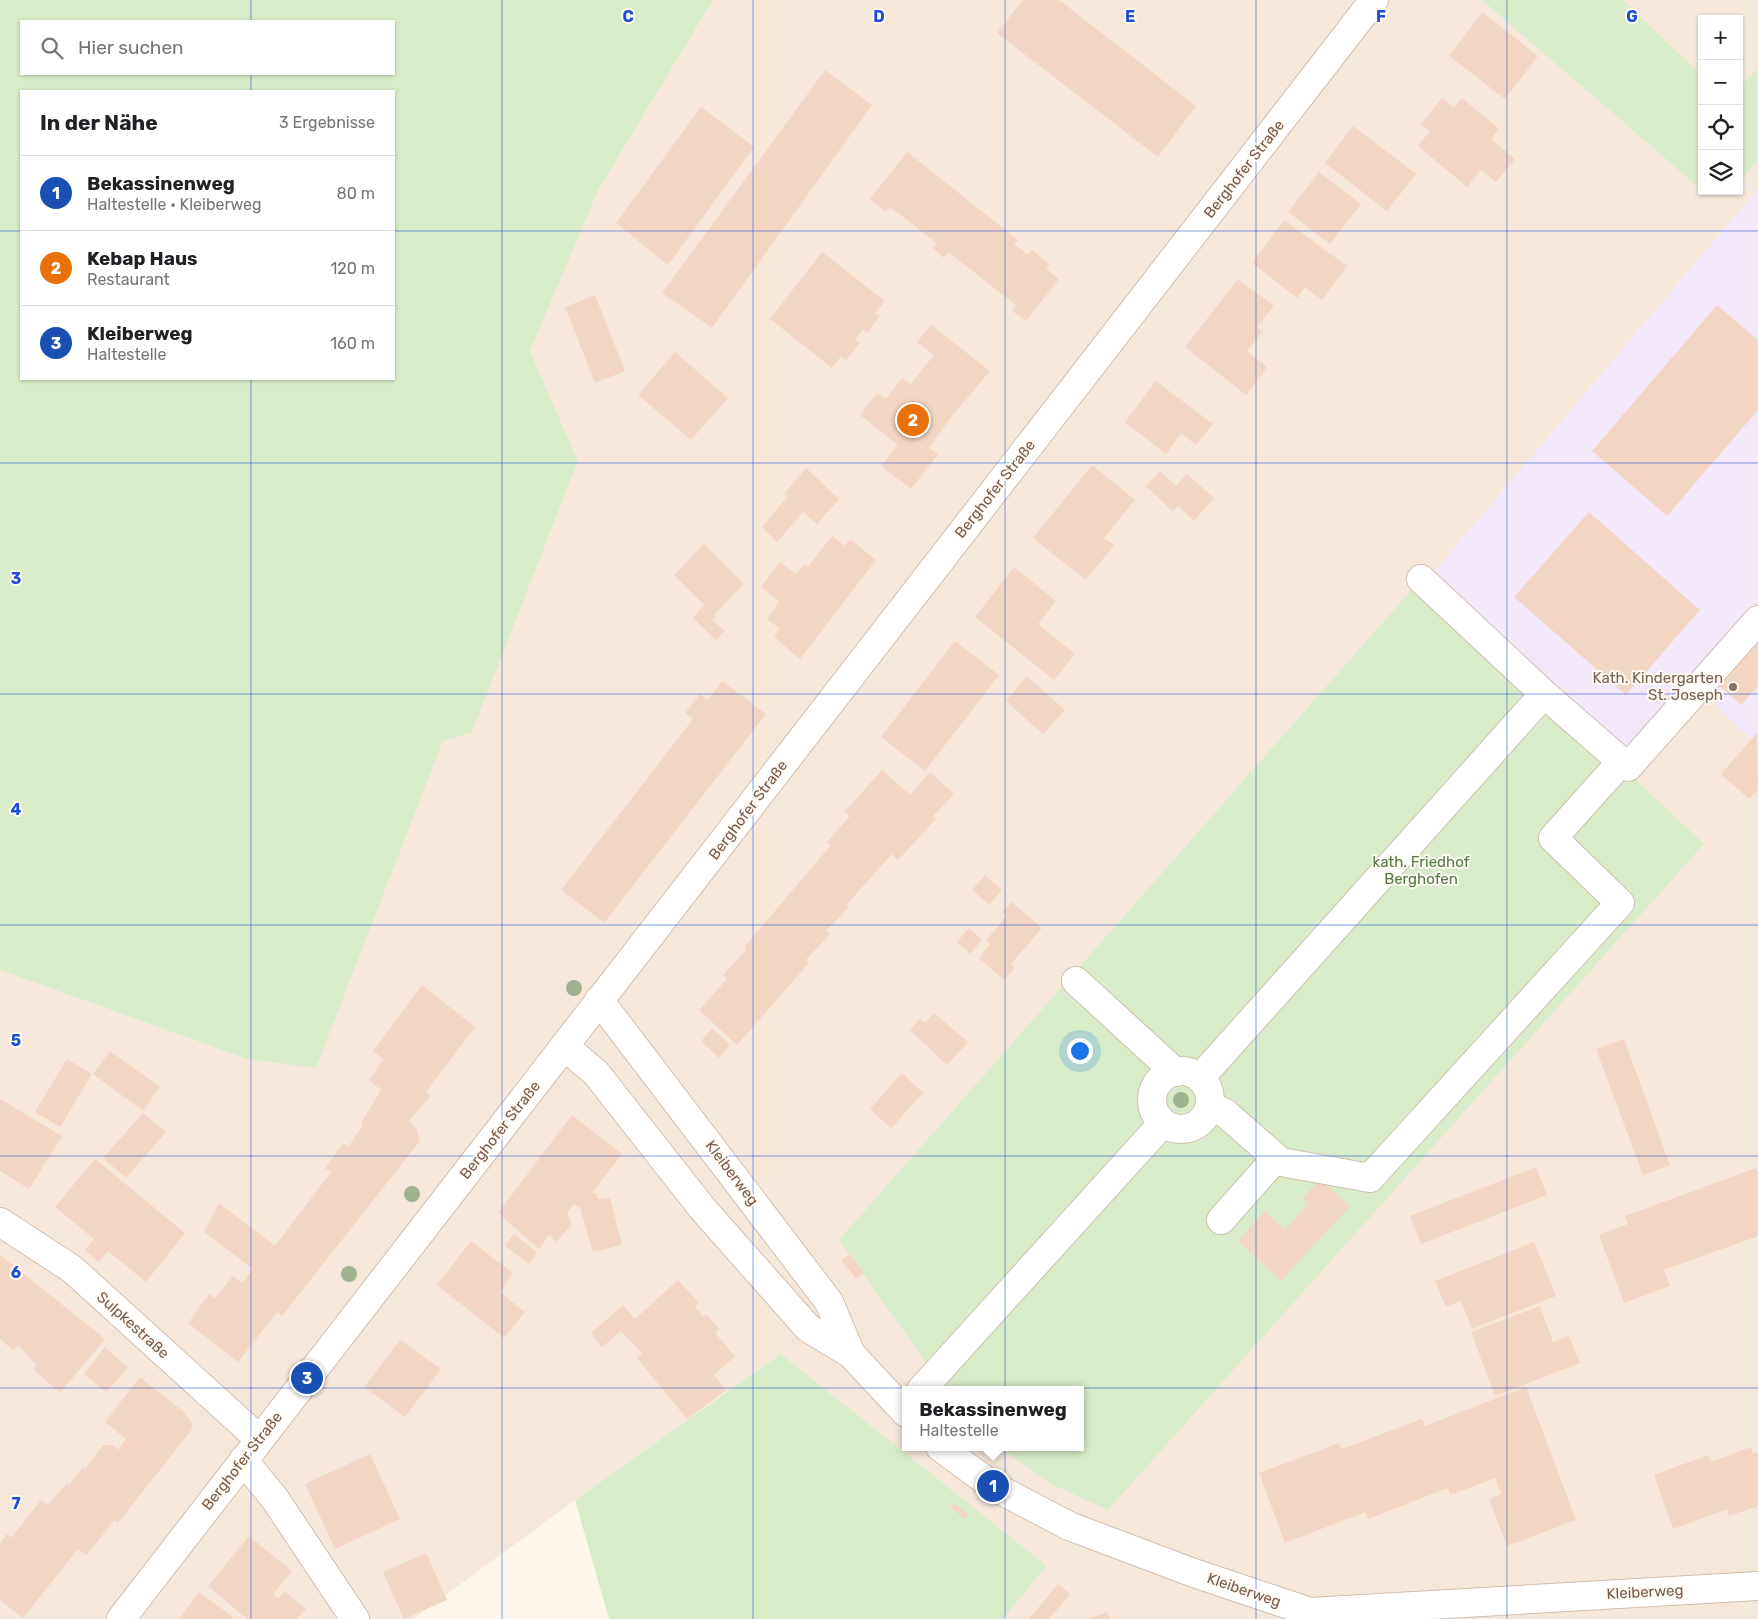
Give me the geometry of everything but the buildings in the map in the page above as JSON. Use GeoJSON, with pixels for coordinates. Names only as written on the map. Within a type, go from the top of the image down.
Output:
{"type":"FeatureCollection","features":[{"type":"Feature","properties":{"kind":"street","name":"Berghofer Straße"},"geometry":{"type":"LineString","coordinates":[[121,1619],[564,1046],[637,955],[1374,0]]}},
{"type":"Feature","properties":{"kind":"street"},"geometry":{"type":"LineString","coordinates":[[1421,579],[1544,694],[1628,767],[1758,620]]}},
{"type":"Feature","properties":{"kind":"street"},"geometry":{"type":"LineString","coordinates":[[1076,981],[1187,1075],[1209,1091],[1210,1106],[1202,1121],[1187,1129],[1170,1128],[1162,1123],[1154,1112],[1152,1097],[1162,1078],[1187,1075],[1544,694]]}},
{"type":"Feature","properties":{"kind":"street"},"geometry":{"type":"LineString","coordinates":[[1210,1106],[1225,1113],[1281,1162],[1370,1178],[1620,902],[1553,838],[1622,761]]}},
{"type":"Feature","properties":{"kind":"street","name":"Kleiberweg"},"geometry":{"type":"LineString","coordinates":[[600,1000],[829,1302],[851,1354]]}},
{"type":"Feature","properties":{"kind":"street","name":"Kleiberweg"},"geometry":{"type":"LineString","coordinates":[[564,1046],[596,1073],[702,1208],[808,1328],[851,1354],[902,1407]]}},
{"type":"Feature","properties":{"kind":"street"},"geometry":{"type":"LineString","coordinates":[[925,1386],[1162,1123]]}},
{"type":"Feature","properties":{"kind":"street"},"geometry":{"type":"LineString","coordinates":[[1221,1220],[1276,1158]]}},
{"type":"Feature","properties":{"kind":"street","name":"Sulpkestraße"},"geometry":{"type":"LineString","coordinates":[[0,1222],[72,1269],[251,1450],[275,1499],[355,1619]]}},
{"type":"Feature","properties":{"kind":"street","name":"Kleiberweg"},"geometry":{"type":"LineString","coordinates":[[945,1451],[993,1486],[1069,1526],[1308,1616],[1758,1586]]}},
{"type":"Feature","properties":{"kind":"shaded area"},"geometry":{"type":"Polygon","coordinates":[[[713,0],[1758,0],[1758,1619],[1007,1619],[1005,1616],[1047,1566],[903,1451],[1084,1451],[1084,1386],[902,1386],[902,1450],[781,1354],[575,1500],[413,1619],[0,1619],[0,970],[247,1059],[316,1067],[443,741],[472,731],[578,461],[530,351],[598,191],[713,0]]]}},
{"type":"Feature","properties":{"kind":"shaded area"},"geometry":{"type":"Polygon","coordinates":[[[1758,189],[1758,600],[1623,751],[1435,571],[1758,189]]]}},
{"type":"Feature","properties":{"kind":"shaded area","name":"Kath. Kindergarten St. Joseph"},"geometry":{"type":"Polygon","coordinates":[[[1758,628],[1758,734],[1751,740],[1705,694],[1758,628]]]}},
{"type":"Feature","properties":{"kind":"green space"},"geometry":{"type":"Polygon","coordinates":[[[0,0],[713,0],[598,191],[530,351],[578,461],[472,732],[443,741],[316,1068],[247,1059],[0,970],[0,0]]]}},
{"type":"Feature","properties":{"kind":"green space"},"geometry":{"type":"Polygon","coordinates":[[[1482,0],[1623,0],[1698,72],[1698,187],[1482,0]]]}},
{"type":"Feature","properties":{"kind":"green space"},"geometry":{"type":"Polygon","coordinates":[[[1758,69],[1758,160],[1743,177],[1743,105],[1743,83],[1758,69]]]}},
{"type":"Feature","properties":{"kind":"green space","name":"kath. Friedhof Berghofen"},"geometry":{"type":"Polygon","coordinates":[[[1421,579],[1704,844],[1108,1510],[1049,1483],[1005,1451],[1084,1451],[1084,1386],[943,1386],[839,1240],[1421,579]]]}},
{"type":"Feature","properties":{"kind":"green space"},"geometry":{"type":"Polygon","coordinates":[[[781,1354],[1047,1566],[1003,1619],[609,1619],[575,1500],[781,1354]]]}},
{"type":"Feature","properties":{"kind":"place","name":"Kebap Haus"},"geometry":{"type":"Point","coordinates":[913,420]}},
{"type":"Feature","properties":{"kind":"place","name":"Kath. Kindergarten St. Joseph"},"geometry":{"type":"Point","coordinates":[1733,687]}},
{"type":"Feature","properties":{"kind":"place","name":"Kleiberweg"},"geometry":{"type":"Point","coordinates":[307,1378]}},
{"type":"Feature","properties":{"kind":"place","name":"Bekassinenweg"},"geometry":{"type":"Point","coordinates":[993,1486]}}]}
